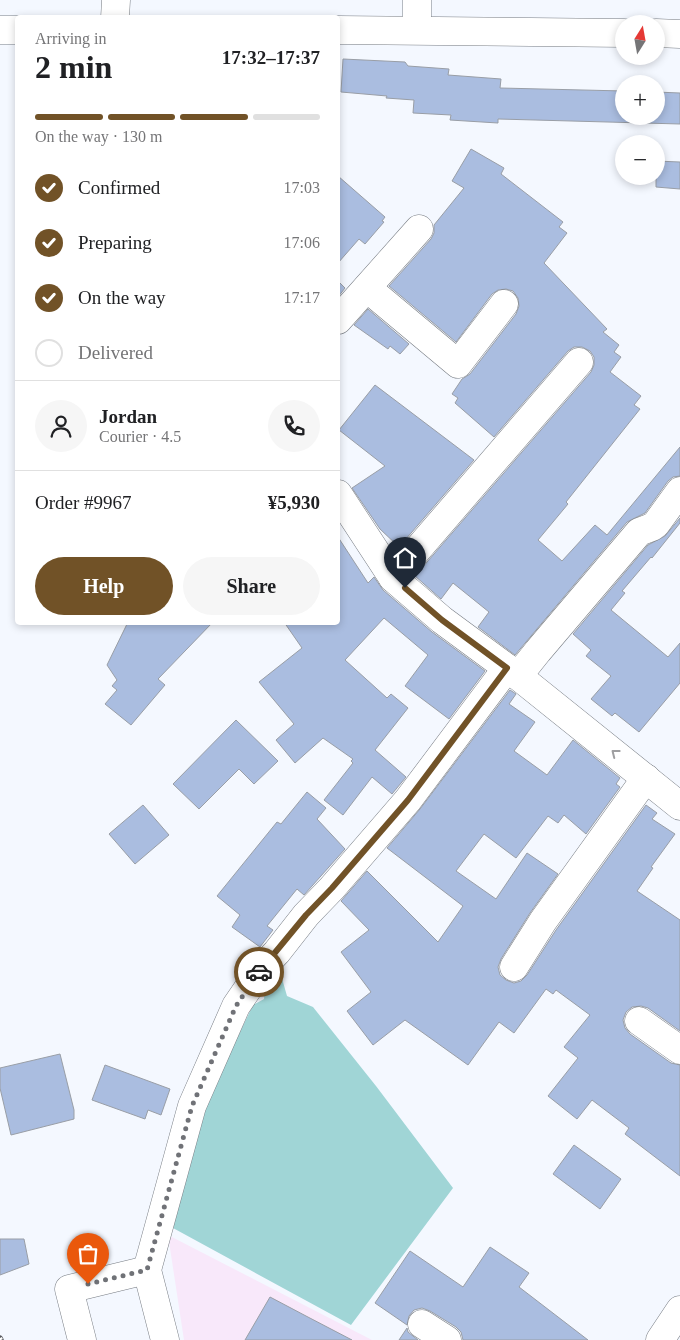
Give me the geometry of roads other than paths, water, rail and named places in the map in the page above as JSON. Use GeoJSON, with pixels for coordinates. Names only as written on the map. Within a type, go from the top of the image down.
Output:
{"type":"FeatureCollection","features":[{"type":"Feature","properties":{"kind":"street"},"geometry":{"type":"LineString","coordinates":[[115,15],[116,0]]}},
{"type":"Feature","properties":{"kind":"street"},"geometry":{"type":"LineString","coordinates":[[417,0],[417,30]]}},
{"type":"Feature","properties":{"kind":"street"},"geometry":{"type":"LineString","coordinates":[[0,30],[15,30]]}},
{"type":"Feature","properties":{"kind":"street"},"geometry":{"type":"LineString","coordinates":[[340,30],[615,33]]}},
{"type":"Feature","properties":{"kind":"street"},"geometry":{"type":"LineString","coordinates":[[665,33],[680,34]]}},
{"type":"Feature","properties":{"kind":"street"},"geometry":{"type":"LineString","coordinates":[[340,318],[419,229]]}},
{"type":"Feature","properties":{"kind":"street"},"geometry":{"type":"LineString","coordinates":[[367,288],[458,364],[504,304]]}},
{"type":"Feature","properties":{"kind":"street"},"geometry":{"type":"LineString","coordinates":[[393,578],[579,362]]}},
{"type":"Feature","properties":{"kind":"street"},"geometry":{"type":"LineString","coordinates":[[165,1340],[147,1270],[192,1106],[236,1006],[262,968],[306,915],[332,888],[408,800],[513,672],[538,650],[639,532],[652,528],[656,524],[680,491]]}},
{"type":"Feature","properties":{"kind":"street"},"geometry":{"type":"LineString","coordinates":[[340,497],[393,578],[442,620],[513,672],[680,806]]}},
{"type":"Feature","properties":{"kind":"street"},"geometry":{"type":"LineString","coordinates":[[514,966],[543,922],[646,778]]}},
{"type":"Feature","properties":{"kind":"street"},"geometry":{"type":"LineString","coordinates":[[639,1021],[680,1050]]}},
{"type":"Feature","properties":{"kind":"street"},"geometry":{"type":"LineString","coordinates":[[82,1340],[69,1289],[147,1270]]}},
{"type":"Feature","properties":{"kind":"street"},"geometry":{"type":"LineString","coordinates":[[660,1340],[680,1310]]}},
{"type":"Feature","properties":{"kind":"street"},"geometry":{"type":"LineString","coordinates":[[422,1324],[447,1340]]}},
{"type":"Feature","properties":{"kind":"water"},"geometry":{"type":"Polygon","coordinates":[[[281,975],[287,996],[313,1007],[453,1188],[351,1325],[173,1228],[203,1109],[253,1005],[264,999],[266,979],[281,975]]]}}]}
